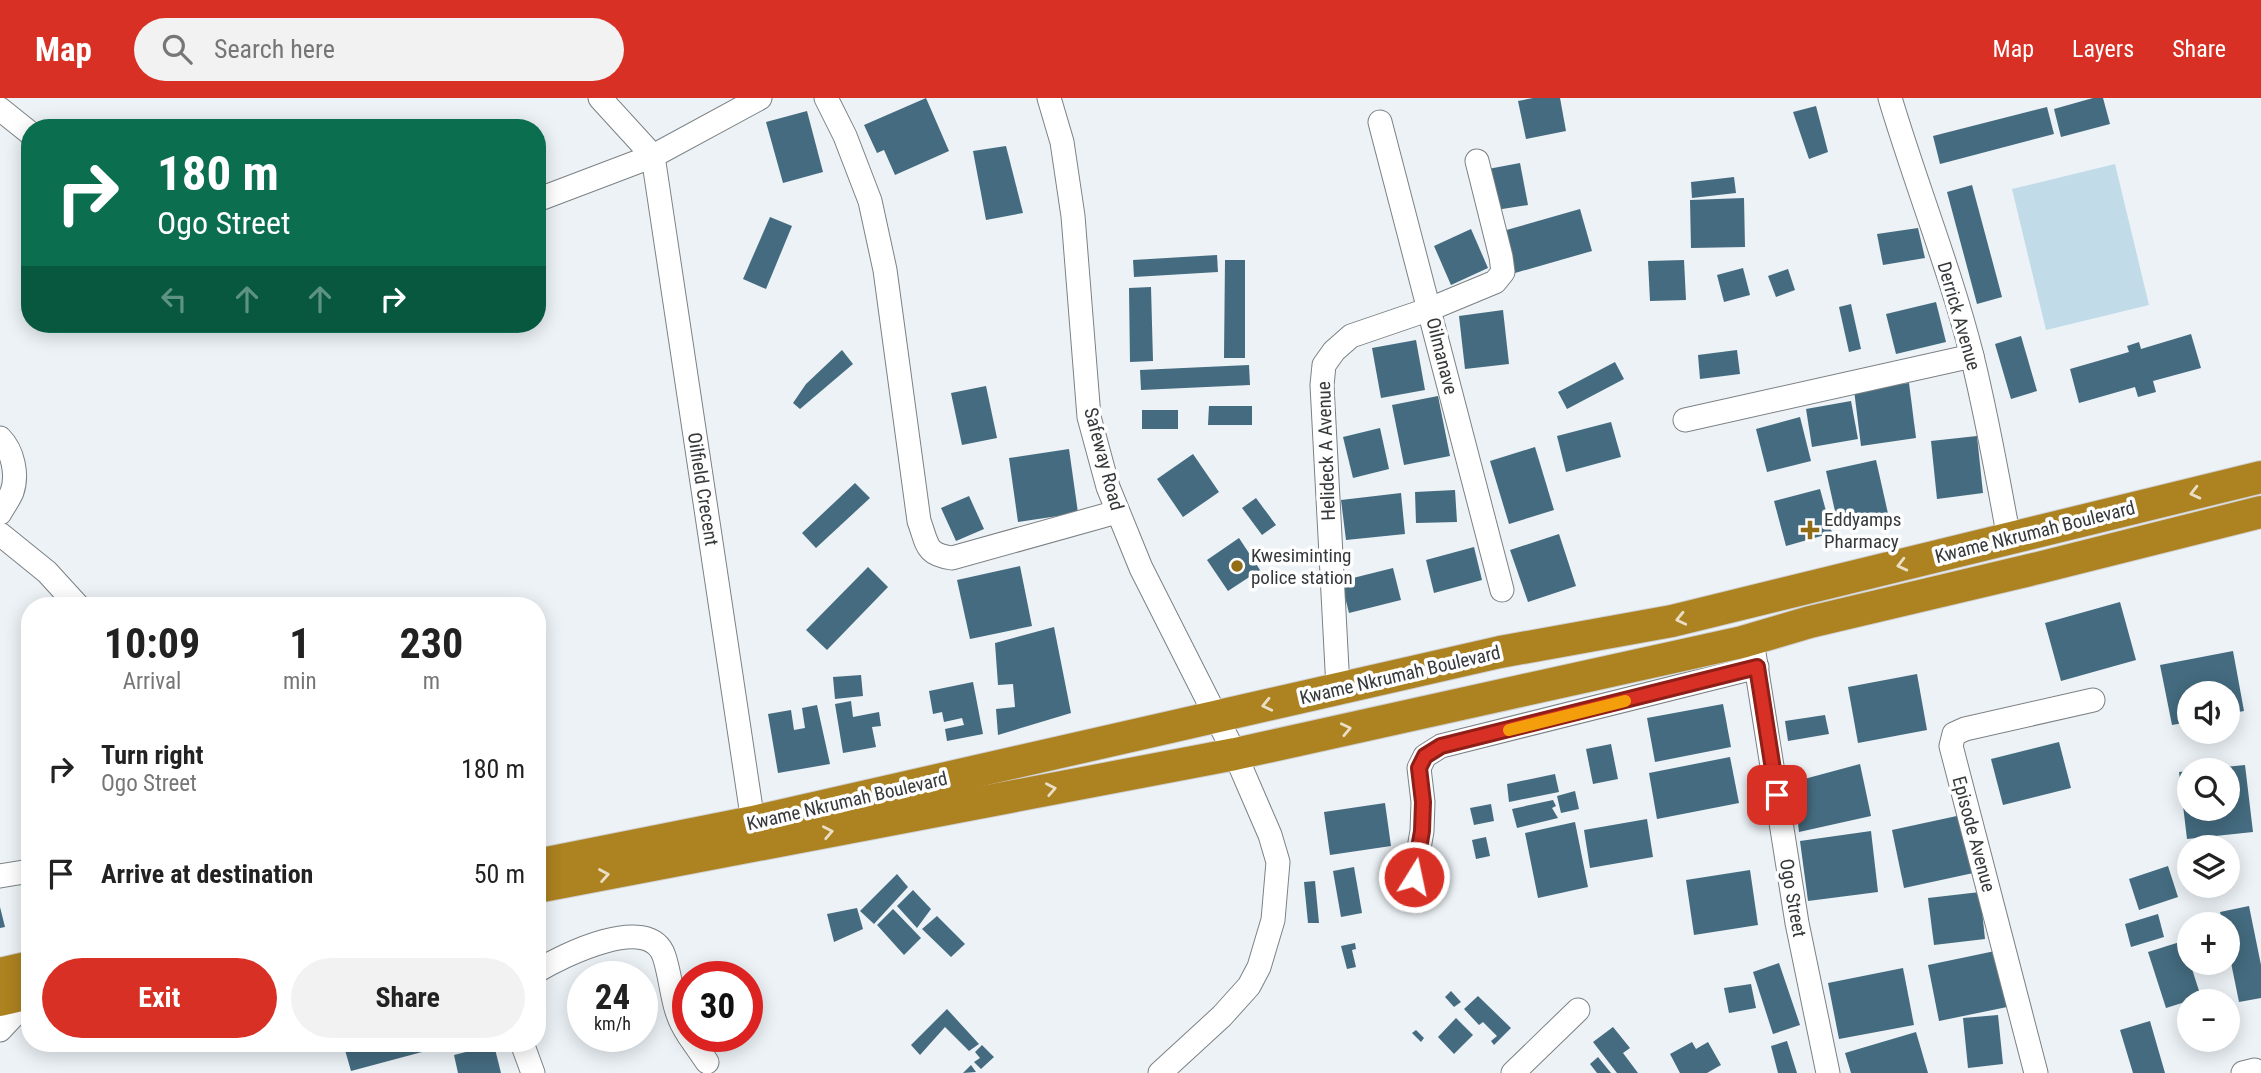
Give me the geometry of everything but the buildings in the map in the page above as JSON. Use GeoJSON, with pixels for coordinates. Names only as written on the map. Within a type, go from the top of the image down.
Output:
{"type":"FeatureCollection","features":[{"type":"Feature","properties":{"kind":"highway","name":"Kwame Nkrumah Boulevard"},"geometry":{"type":"LineString","coordinates":[[546,863],[753,822],[1500,652],[1672,621],[2261,477]]}},
{"type":"Feature","properties":{"kind":"highway","name":"Kwame Nkrumah Boulevard"},"geometry":{"type":"LineString","coordinates":[[546,885],[1754,653],[1810,622],[2261,512]]}},
{"type":"Feature","properties":{"kind":"highway"},"geometry":{"type":"LineString","coordinates":[[0,974],[21,969]]}},
{"type":"Feature","properties":{"kind":"highway"},"geometry":{"type":"LineString","coordinates":[[0,1000],[21,997]]}},
{"type":"Feature","properties":{"kind":"street"},"geometry":{"type":"LineString","coordinates":[[600,98],[653,156]]}},
{"type":"Feature","properties":{"kind":"street"},"geometry":{"type":"LineString","coordinates":[[546,197],[653,156],[760,98]]}},
{"type":"Feature","properties":{"kind":"street"},"geometry":{"type":"LineString","coordinates":[[826,98],[845,136],[870,201],[885,270],[919,522],[929,549],[935,555],[952,558],[1117,512]]}},
{"type":"Feature","properties":{"kind":"street","name":"Safeway Road"},"geometry":{"type":"LineString","coordinates":[[1049,98],[1062,142],[1073,216],[1089,416],[1108,488],[1163,612],[1235,754],[1270,835],[1278,862],[1273,920],[1259,967],[1249,986],[1222,1016],[1160,1073]]}},
{"type":"Feature","properties":{"kind":"street","name":"Derrick Avenue"},"geometry":{"type":"LineString","coordinates":[[1890,98],[1942,253],[1972,356],[1996,466],[2008,539]]}},
{"type":"Feature","properties":{"kind":"street"},"geometry":{"type":"LineString","coordinates":[[0,109],[21,126]]}},
{"type":"Feature","properties":{"kind":"street","name":"Oilmanave"},"geometry":{"type":"LineString","coordinates":[[1380,122],[1503,590]]}},
{"type":"Feature","properties":{"kind":"street","name":"Oilfield Crecent"},"geometry":{"type":"LineString","coordinates":[[653,156],[753,822]]}},
{"type":"Feature","properties":{"kind":"street","name":"Helideck A Avenue"},"geometry":{"type":"LineString","coordinates":[[1338,688],[1322,385],[1324,365],[1334,351],[1351,336],[1430,309],[1495,282],[1503,272],[1502,257],[1478,161]]}},
{"type":"Feature","properties":{"kind":"street"},"geometry":{"type":"LineString","coordinates":[[1685,420],[1972,356]]}},
{"type":"Feature","properties":{"kind":"street"},"geometry":{"type":"LineString","coordinates":[[0,438],[8,446],[14,467],[13,491],[0,513]]}},
{"type":"Feature","properties":{"kind":"street"},"geometry":{"type":"LineString","coordinates":[[0,534],[47,572],[70,597]]}},
{"type":"Feature","properties":{"kind":"street"},"geometry":{"type":"LineString","coordinates":[[1410,900],[1422,831],[1423,802],[1419,768],[1425,756],[1441,746],[1754,653]]}},
{"type":"Feature","properties":{"kind":"street","name":"Ogo Street"},"geometry":{"type":"LineString","coordinates":[[1754,653],[1797,923],[1828,1073]]}},
{"type":"Feature","properties":{"kind":"street","name":"Episode Avenue"},"geometry":{"type":"LineString","coordinates":[[2036,1073],[1951,746],[1954,734],[1965,729],[2093,700]]}},
{"type":"Feature","properties":{"kind":"street"},"geometry":{"type":"LineString","coordinates":[[0,876],[21,872]]}},
{"type":"Feature","properties":{"kind":"street"},"geometry":{"type":"LineString","coordinates":[[546,965],[559,957],[603,942],[636,936],[653,943],[663,954],[672,994]]}},
{"type":"Feature","properties":{"kind":"street"},"geometry":{"type":"LineString","coordinates":[[0,1030],[21,1006]]}},
{"type":"Feature","properties":{"kind":"street"},"geometry":{"type":"LineString","coordinates":[[1513,1073],[1578,1010]]}},
{"type":"Feature","properties":{"kind":"street"},"geometry":{"type":"LineString","coordinates":[[526,1052],[533,1073]]}},
{"type":"Feature","properties":{"kind":"street"},"geometry":{"type":"LineString","coordinates":[[700,1052],[707,1062]]}},
{"type":"Feature","properties":{"kind":"shaded area"},"geometry":{"type":"Polygon","coordinates":[[[2115,164],[2149,305],[2046,330],[2012,189],[2115,164]]]}},
{"type":"Feature","properties":{"kind":"slow traffic"},"geometry":{"type":"LineString","coordinates":[[1509,730],[1625,701]]}},
{"type":"Feature","properties":{"kind":"place","name":"Eddyamps Pharmacy"},"geometry":{"type":"Point","coordinates":[1810,530]}},
{"type":"Feature","properties":{"kind":"place","name":"Kwesiminting police station"},"geometry":{"type":"Point","coordinates":[1237,566]}},
{"type":"Feature","properties":{"kind":"route"},"geometry":{"type":"LineString","coordinates":[[1414,877],[1422,831],[1423,802],[1419,768],[1425,756],[1441,746],[1757,667],[1777,795]]}}]}
